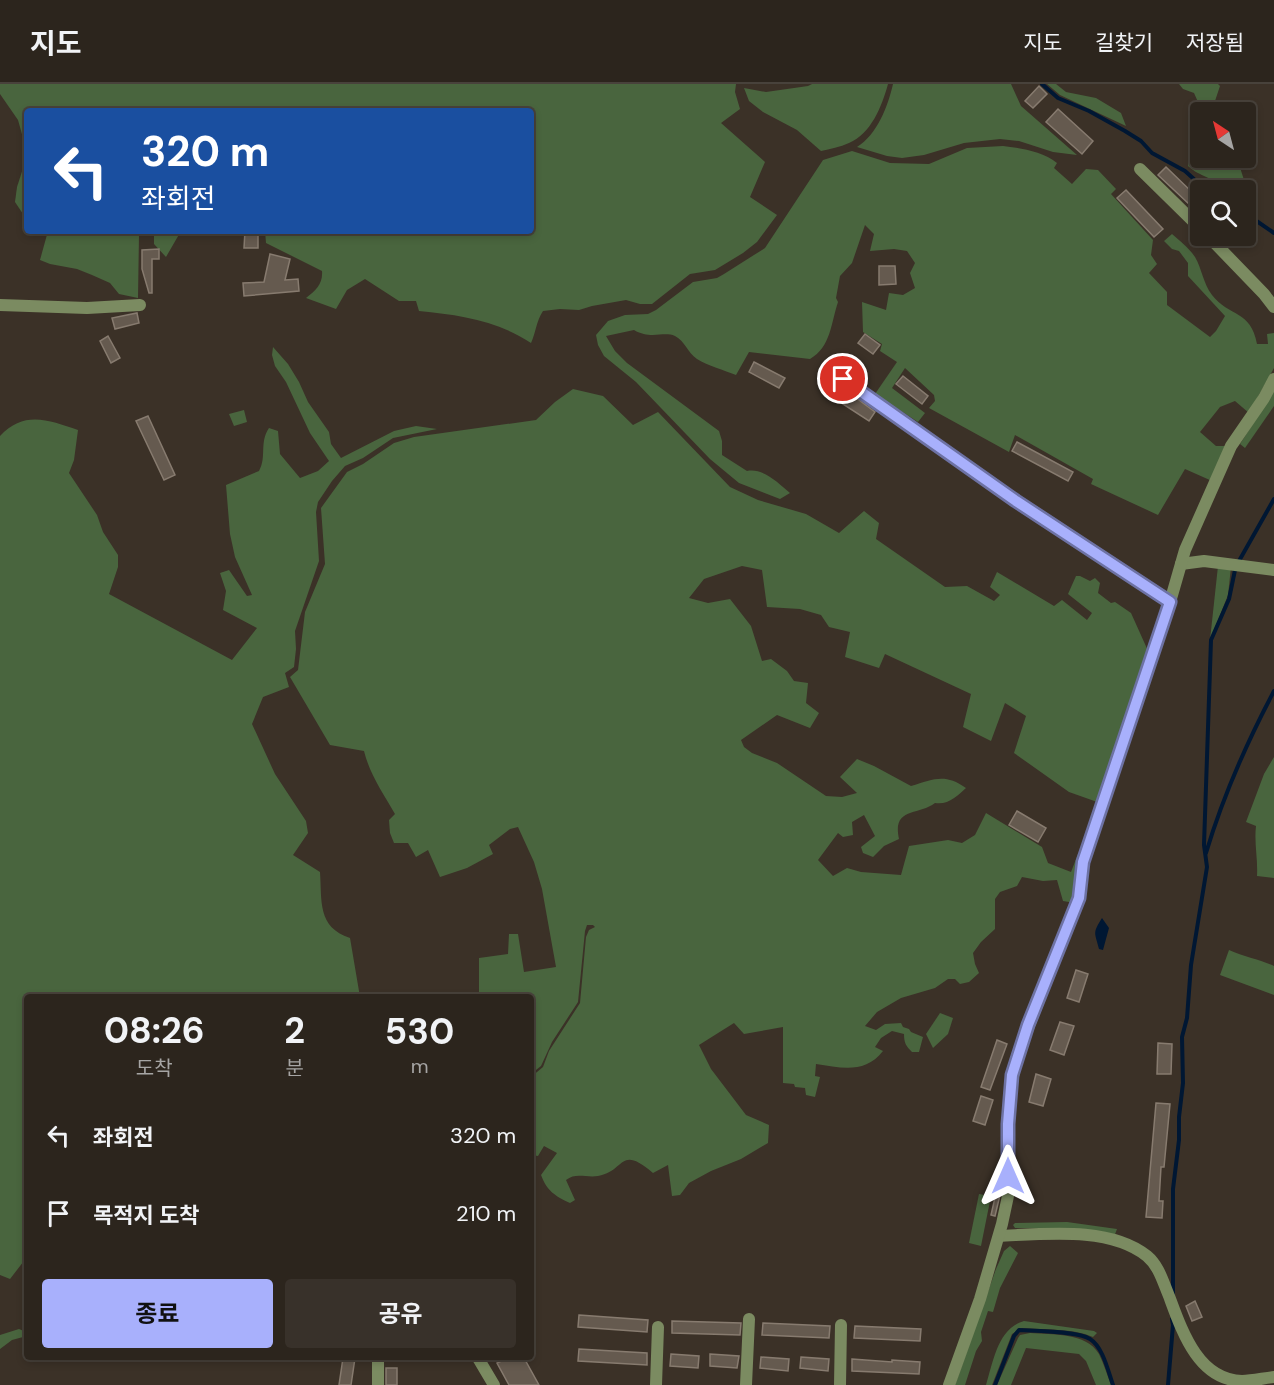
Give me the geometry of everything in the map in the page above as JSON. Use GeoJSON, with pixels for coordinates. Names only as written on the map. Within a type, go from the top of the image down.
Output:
{"type":"FeatureCollection","features":[{"type":"Feature","properties":{"kind":"street"},"geometry":{"type":"LineString","coordinates":[[1140,169],[1190,218]]}},
{"type":"Feature","properties":{"kind":"street"},"geometry":{"type":"LineString","coordinates":[[1218,246],[1274,307]]}},
{"type":"Feature","properties":{"kind":"street"},"geometry":{"type":"LineString","coordinates":[[0,305],[87,308],[140,305]]}},
{"type":"Feature","properties":{"kind":"street"},"geometry":{"type":"LineString","coordinates":[[843,379],[1016,501],[1170,602]]}},
{"type":"Feature","properties":{"kind":"street"},"geometry":{"type":"LineString","coordinates":[[949,1385],[980,1299],[999,1236],[1008,1196],[1009,1098],[1017,1056],[1079,898],[1083,862],[1170,602],[1185,550],[1232,446],[1274,379]]}},
{"type":"Feature","properties":{"kind":"street"},"geometry":{"type":"LineString","coordinates":[[1181,564],[1204,561],[1274,570]]}},
{"type":"Feature","properties":{"kind":"street"},"geometry":{"type":"LineString","coordinates":[[999,1236],[1077,1233],[1131,1247],[1148,1257],[1159,1271],[1187,1338],[1197,1357],[1210,1370],[1224,1378],[1242,1381],[1274,1377]]}},
{"type":"Feature","properties":{"kind":"street"},"geometry":{"type":"LineString","coordinates":[[746,1385],[749,1319]]}},
{"type":"Feature","properties":{"kind":"street"},"geometry":{"type":"LineString","coordinates":[[840,1385],[841,1325]]}},
{"type":"Feature","properties":{"kind":"street"},"geometry":{"type":"LineString","coordinates":[[656,1385],[658,1327]]}},
{"type":"Feature","properties":{"kind":"street"},"geometry":{"type":"LineString","coordinates":[[378,1360],[378,1385]]}},
{"type":"Feature","properties":{"kind":"street"},"geometry":{"type":"LineString","coordinates":[[479,1360],[494,1385]]}},
{"type":"Feature","properties":{"kind":"green space"},"geometry":{"type":"Polygon","coordinates":[[[0,84],[736,84],[735,92],[740,109],[721,123],[765,162],[750,197],[777,215],[757,242],[743,253],[715,270],[690,274],[652,304],[640,304],[626,300],[579,310],[543,311],[531,343],[504,329],[477,320],[419,311],[416,301],[399,301],[365,279],[347,290],[336,309],[306,298],[318,286],[322,271],[266,243],[265,234],[534,234],[534,108],[24,108],[24,141],[18,120],[0,94],[0,84]]]}},
{"type":"Feature","properties":{"kind":"green space"},"geometry":{"type":"Polygon","coordinates":[[[812,84],[888,84],[879,110],[864,133],[849,143],[821,151],[797,130],[763,112],[749,101],[744,88],[766,92],[812,84]]]}},
{"type":"Feature","properties":{"kind":"green space"},"geometry":{"type":"Polygon","coordinates":[[[893,84],[1011,84],[1021,106],[1077,155],[1053,152],[1019,141],[1000,139],[964,143],[924,155],[902,158],[857,147],[876,128],[885,110],[893,84]]]}},
{"type":"Feature","properties":{"kind":"green space"},"geometry":{"type":"Polygon","coordinates":[[[1047,84],[1056,84],[1066,92],[1096,98],[1121,113],[1126,126],[1060,95],[1047,84]]]}},
{"type":"Feature","properties":{"kind":"green space"},"geometry":{"type":"Polygon","coordinates":[[[1179,84],[1218,84],[1220,86],[1215,102],[1198,102],[1194,93],[1183,89],[1179,84]]]}},
{"type":"Feature","properties":{"kind":"green space"},"geometry":{"type":"Polygon","coordinates":[[[1003,146],[1031,151],[1051,159],[1057,163],[1054,168],[1072,184],[1086,169],[1098,170],[1116,189],[1111,194],[1153,240],[1151,255],[1157,264],[1149,273],[1167,292],[1167,305],[1210,337],[1225,316],[1188,276],[1188,263],[1179,251],[1172,249],[1164,241],[1172,234],[1195,257],[1212,295],[1250,325],[1257,344],[1268,344],[1267,334],[1274,333],[1274,368],[1249,413],[1235,401],[1220,407],[1200,432],[1216,446],[1227,446],[1212,481],[1185,469],[1158,515],[1091,484],[1093,479],[1015,435],[1009,452],[929,408],[935,401],[934,395],[905,368],[892,388],[925,413],[918,422],[875,394],[897,362],[880,351],[882,344],[863,332],[862,302],[886,310],[889,293],[903,295],[915,288],[910,273],[915,263],[907,251],[894,249],[870,251],[874,234],[865,225],[852,263],[840,276],[836,298],[838,302],[826,341],[817,354],[810,359],[749,352],[736,375],[697,359],[675,336],[651,335],[634,330],[606,336],[615,351],[627,363],[719,431],[722,455],[747,471],[765,474],[790,493],[780,499],[739,483],[710,459],[636,382],[604,356],[598,345],[596,335],[608,321],[625,315],[648,314],[693,282],[717,278],[765,248],[823,160],[852,151],[890,163],[929,164],[967,148],[1003,146]]]}},
{"type":"Feature","properties":{"kind":"green space"},"geometry":{"type":"Polygon","coordinates":[[[1190,151],[1190,168],[1188,166],[1190,151]]]}},
{"type":"Feature","properties":{"kind":"green space"},"geometry":{"type":"Polygon","coordinates":[[[24,165],[24,214],[15,202],[24,165]]]}},
{"type":"Feature","properties":{"kind":"green space"},"geometry":{"type":"Polygon","coordinates":[[[1191,168],[1240,168],[1244,180],[1211,180],[1191,168]]]}},
{"type":"Feature","properties":{"kind":"green space"},"geometry":{"type":"Polygon","coordinates":[[[47,234],[144,234],[139,235],[138,298],[119,294],[110,283],[77,269],[40,260],[47,234]]]}},
{"type":"Feature","properties":{"kind":"green space"},"geometry":{"type":"Polygon","coordinates":[[[154,234],[179,234],[166,257],[154,244],[154,234]]]}},
{"type":"Feature","properties":{"kind":"green space"},"geometry":{"type":"Polygon","coordinates":[[[273,347],[288,364],[308,402],[329,432],[331,444],[341,458],[394,431],[416,426],[437,429],[393,438],[363,458],[345,466],[318,502],[316,512],[319,561],[295,631],[294,667],[285,673],[289,687],[263,697],[252,724],[275,774],[306,821],[308,833],[293,855],[320,872],[323,912],[332,927],[350,938],[359,994],[24,994],[24,1261],[10,1279],[0,1275],[0,436],[9,428],[28,420],[57,423],[78,430],[74,460],[69,473],[97,515],[103,532],[118,555],[118,567],[109,594],[232,660],[257,628],[223,610],[226,591],[220,573],[229,570],[247,596],[252,595],[235,557],[230,534],[226,485],[259,471],[263,460],[264,439],[269,428],[278,431],[280,454],[300,478],[318,471],[329,461],[310,433],[286,382],[275,366],[272,355],[273,347]]]}},
{"type":"Feature","properties":{"kind":"green space"},"geometry":{"type":"Polygon","coordinates":[[[573,389],[603,396],[633,425],[658,412],[730,487],[758,500],[806,514],[839,533],[864,511],[879,523],[876,539],[945,587],[967,586],[994,601],[1000,595],[990,587],[997,572],[1054,606],[1062,600],[1087,620],[1092,613],[1068,594],[1076,576],[1090,581],[1095,578],[1100,583],[1098,593],[1111,603],[1115,602],[1131,613],[1149,653],[1100,803],[1069,792],[1014,753],[1026,716],[1005,703],[991,741],[963,727],[971,694],[885,654],[879,668],[845,657],[850,632],[829,627],[821,615],[800,609],[767,607],[762,570],[742,566],[704,579],[689,598],[708,603],[730,599],[751,626],[762,661],[771,659],[787,671],[794,681],[808,683],[806,703],[819,713],[810,728],[777,715],[741,740],[744,747],[752,753],[777,763],[826,796],[842,797],[857,793],[840,777],[857,759],[911,786],[945,779],[959,783],[966,788],[949,801],[935,803],[903,817],[899,822],[899,839],[884,846],[873,857],[863,853],[861,847],[875,836],[864,815],[852,822],[853,835],[843,837],[838,833],[818,860],[833,876],[847,868],[861,872],[901,875],[909,846],[948,840],[962,843],[975,835],[986,813],[1042,847],[1048,863],[1071,872],[1078,854],[1082,857],[1075,903],[1063,901],[1057,880],[1043,881],[1022,877],[1017,886],[1000,892],[995,899],[995,929],[973,953],[979,973],[969,982],[960,984],[955,979],[948,979],[935,988],[901,998],[877,1012],[865,1026],[876,1030],[885,1024],[901,1023],[903,1027],[923,1037],[919,1052],[912,1052],[908,1048],[904,1034],[892,1031],[881,1038],[875,1047],[883,1051],[869,1063],[852,1068],[816,1064],[815,1076],[820,1077],[815,1097],[806,1095],[805,1088],[783,1083],[783,1027],[744,1034],[734,1023],[699,1045],[711,1069],[746,1115],[769,1125],[768,1143],[741,1159],[689,1183],[680,1195],[672,1196],[668,1165],[653,1173],[642,1165],[628,1160],[598,1176],[574,1176],[566,1180],[575,1200],[570,1203],[552,1192],[546,1185],[541,1175],[557,1153],[544,1146],[538,1156],[534,1155],[534,1074],[543,1067],[549,1051],[580,1003],[586,937],[589,930],[595,927],[587,925],[585,931],[578,1002],[552,1042],[541,1066],[534,1072],[534,994],[479,994],[479,958],[508,954],[509,934],[518,934],[524,972],[556,967],[542,889],[534,862],[518,827],[510,829],[489,845],[493,854],[467,868],[440,877],[428,850],[416,857],[408,843],[394,843],[389,820],[395,814],[373,776],[364,751],[330,745],[290,677],[298,670],[305,612],[325,564],[321,508],[347,472],[394,443],[414,437],[536,420],[573,389]]]}},
{"type":"Feature","properties":{"kind":"green space"},"geometry":{"type":"Polygon","coordinates":[[[1274,391],[1274,406],[1245,448],[1240,444],[1274,391]]]}},
{"type":"Feature","properties":{"kind":"green space"},"geometry":{"type":"Polygon","coordinates":[[[244,410],[247,422],[234,426],[229,414],[244,410]]]}},
{"type":"Feature","properties":{"kind":"green space"},"geometry":{"type":"Polygon","coordinates":[[[1218,566],[1231,567],[1228,595],[1210,640],[1218,566]]]}},
{"type":"Feature","properties":{"kind":"green space"},"geometry":{"type":"Polygon","coordinates":[[[1274,757],[1274,878],[1257,876],[1256,826],[1246,822],[1264,774],[1274,757]]]}},
{"type":"Feature","properties":{"kind":"green space"},"geometry":{"type":"Polygon","coordinates":[[[1229,950],[1274,966],[1274,995],[1220,975],[1229,950]]]}},
{"type":"Feature","properties":{"kind":"green space"},"geometry":{"type":"Polygon","coordinates":[[[940,1013],[953,1018],[948,1034],[933,1048],[926,1034],[940,1013]]]}},
{"type":"Feature","properties":{"kind":"green space"},"geometry":{"type":"Polygon","coordinates":[[[979,1194],[991,1196],[981,1246],[969,1243],[979,1194]]]}},
{"type":"Feature","properties":{"kind":"green space"},"geometry":{"type":"Polygon","coordinates":[[[1067,1222],[1117,1229],[1114,1237],[1074,1229],[1015,1228],[1013,1225],[1015,1223],[1067,1222]]]}},
{"type":"Feature","properties":{"kind":"green space"},"geometry":{"type":"Polygon","coordinates":[[[1010,1246],[1018,1253],[1000,1288],[993,1312],[988,1311],[981,1332],[982,1341],[976,1351],[965,1385],[955,1385],[996,1269],[1004,1251],[1010,1246]]]}},
{"type":"Feature","properties":{"kind":"green space"},"geometry":{"type":"Polygon","coordinates":[[[1024,1321],[1097,1333],[1093,1337],[1067,1331],[1022,1328],[1012,1334],[992,1385],[986,1385],[1002,1338],[1015,1325],[1024,1321]]]}},
{"type":"Feature","properties":{"kind":"green space"},"geometry":{"type":"Polygon","coordinates":[[[19,1329],[24,1331],[23,1337],[12,1340],[0,1349],[0,1335],[19,1329]]]}},
{"type":"Feature","properties":{"kind":"green space"},"geometry":{"type":"Polygon","coordinates":[[[1030,1333],[1068,1336],[1086,1342],[1099,1354],[1111,1385],[1096,1385],[1086,1361],[1079,1354],[1026,1348],[1011,1385],[997,1385],[1018,1338],[1020,1335],[1030,1333]]]}},
{"type":"Feature","properties":{"kind":"water"},"geometry":{"type":"Polygon","coordinates":[[[1102,918],[1109,928],[1103,950],[1099,949],[1095,933],[1102,918]]]}},
{"type":"Feature","properties":{"kind":"building"},"geometry":{"type":"Polygon","coordinates":[[[1039,86],[1047,94],[1033,108],[1025,101],[1039,86]]]}},
{"type":"Feature","properties":{"kind":"building"},"geometry":{"type":"Polygon","coordinates":[[[1058,109],[1093,141],[1082,154],[1046,122],[1058,109]]]}},
{"type":"Feature","properties":{"kind":"building"},"geometry":{"type":"Polygon","coordinates":[[[1166,167],[1190,190],[1190,205],[1158,175],[1166,167]]]}},
{"type":"Feature","properties":{"kind":"building"},"geometry":{"type":"Polygon","coordinates":[[[1126,190],[1163,229],[1154,237],[1117,198],[1126,190]]]}},
{"type":"Feature","properties":{"kind":"building"},"geometry":{"type":"Polygon","coordinates":[[[245,234],[258,234],[258,248],[244,248],[245,234]]]}},
{"type":"Feature","properties":{"kind":"building"},"geometry":{"type":"Polygon","coordinates":[[[159,249],[159,259],[152,259],[152,293],[149,293],[142,269],[142,250],[159,249]]]}},
{"type":"Feature","properties":{"kind":"building"},"geometry":{"type":"Polygon","coordinates":[[[270,254],[290,259],[285,280],[298,279],[299,291],[244,296],[243,283],[264,282],[270,254]]]}},
{"type":"Feature","properties":{"kind":"building"},"geometry":{"type":"Polygon","coordinates":[[[879,266],[895,266],[896,284],[879,285],[879,266]]]}},
{"type":"Feature","properties":{"kind":"building"},"geometry":{"type":"Polygon","coordinates":[[[137,313],[139,323],[115,329],[112,318],[137,313]]]}},
{"type":"Feature","properties":{"kind":"building"},"geometry":{"type":"Polygon","coordinates":[[[865,334],[880,345],[873,354],[858,343],[865,334]]]}},
{"type":"Feature","properties":{"kind":"building"},"geometry":{"type":"Polygon","coordinates":[[[108,336],[120,358],[111,363],[100,341],[108,336]]]}},
{"type":"Feature","properties":{"kind":"building"},"geometry":{"type":"Polygon","coordinates":[[[754,362],[785,378],[779,388],[749,372],[754,362]]]}},
{"type":"Feature","properties":{"kind":"building"},"geometry":{"type":"Polygon","coordinates":[[[903,376],[928,396],[922,404],[896,384],[903,376]]]}},
{"type":"Feature","properties":{"kind":"building"},"geometry":{"type":"Polygon","coordinates":[[[836,383],[875,412],[869,421],[829,395],[836,383]]]}},
{"type":"Feature","properties":{"kind":"building"},"geometry":{"type":"Polygon","coordinates":[[[148,416],[175,475],[164,480],[136,421],[148,416]]]}},
{"type":"Feature","properties":{"kind":"building"},"geometry":{"type":"Polygon","coordinates":[[[1017,442],[1073,472],[1068,481],[1012,451],[1017,442]]]}},
{"type":"Feature","properties":{"kind":"building"},"geometry":{"type":"Polygon","coordinates":[[[1017,811],[1046,828],[1038,842],[1009,825],[1017,811]]]}},
{"type":"Feature","properties":{"kind":"building"},"geometry":{"type":"Polygon","coordinates":[[[1076,970],[1088,974],[1079,1002],[1067,998],[1076,970]]]}},
{"type":"Feature","properties":{"kind":"building"},"geometry":{"type":"Polygon","coordinates":[[[1060,1022],[1074,1026],[1064,1055],[1050,1050],[1060,1022]]]}},
{"type":"Feature","properties":{"kind":"building"},"geometry":{"type":"Polygon","coordinates":[[[997,1040],[1007,1044],[990,1090],[981,1087],[997,1040]]]}},
{"type":"Feature","properties":{"kind":"building"},"geometry":{"type":"Polygon","coordinates":[[[1158,1043],[1172,1044],[1171,1074],[1157,1074],[1158,1043]]]}},
{"type":"Feature","properties":{"kind":"building"},"geometry":{"type":"Polygon","coordinates":[[[1036,1074],[1051,1079],[1043,1106],[1029,1102],[1036,1074]]]}},
{"type":"Feature","properties":{"kind":"building"},"geometry":{"type":"Polygon","coordinates":[[[981,1096],[993,1100],[985,1125],[973,1121],[981,1096]]]}},
{"type":"Feature","properties":{"kind":"building"},"geometry":{"type":"Polygon","coordinates":[[[1156,1103],[1170,1104],[1164,1167],[1161,1167],[1159,1201],[1163,1201],[1162,1218],[1146,1217],[1156,1103]]]}},
{"type":"Feature","properties":{"kind":"building"},"geometry":{"type":"Polygon","coordinates":[[[996,1193],[1000,1195],[995,1216],[991,1215],[996,1193]]]}},
{"type":"Feature","properties":{"kind":"building"},"geometry":{"type":"Polygon","coordinates":[[[1195,1301],[1202,1317],[1192,1321],[1186,1306],[1195,1301]]]}},
{"type":"Feature","properties":{"kind":"building"},"geometry":{"type":"Polygon","coordinates":[[[579,1315],[648,1320],[647,1332],[578,1327],[579,1315]]]}},
{"type":"Feature","properties":{"kind":"building"},"geometry":{"type":"Polygon","coordinates":[[[672,1321],[741,1323],[740,1335],[672,1333],[672,1321]]]}},
{"type":"Feature","properties":{"kind":"building"},"geometry":{"type":"Polygon","coordinates":[[[763,1323],[830,1326],[829,1338],[762,1335],[763,1323]]]}},
{"type":"Feature","properties":{"kind":"building"},"geometry":{"type":"Polygon","coordinates":[[[855,1326],[921,1329],[920,1341],[854,1338],[855,1326]]]}},
{"type":"Feature","properties":{"kind":"building"},"geometry":{"type":"Polygon","coordinates":[[[579,1349],[647,1353],[647,1365],[578,1361],[579,1349]]]}},
{"type":"Feature","properties":{"kind":"building"},"geometry":{"type":"Polygon","coordinates":[[[671,1354],[699,1356],[698,1368],[670,1366],[671,1354]]]}},
{"type":"Feature","properties":{"kind":"building"},"geometry":{"type":"Polygon","coordinates":[[[710,1354],[739,1356],[737,1368],[710,1366],[710,1354]]]}},
{"type":"Feature","properties":{"kind":"building"},"geometry":{"type":"Polygon","coordinates":[[[761,1357],[789,1359],[788,1371],[760,1368],[761,1357]]]}},
{"type":"Feature","properties":{"kind":"building"},"geometry":{"type":"Polygon","coordinates":[[[801,1357],[829,1359],[828,1371],[800,1368],[801,1357]]]}},
{"type":"Feature","properties":{"kind":"building"},"geometry":{"type":"Polygon","coordinates":[[[852,1359],[920,1362],[919,1374],[852,1371],[852,1359]]]}},
{"type":"Feature","properties":{"kind":"building"},"geometry":{"type":"Polygon","coordinates":[[[343,1360],[355,1360],[351,1385],[339,1385],[343,1360]]]}},
{"type":"Feature","properties":{"kind":"building"},"geometry":{"type":"Polygon","coordinates":[[[504,1360],[525,1360],[539,1385],[509,1385],[497,1363],[504,1360]]]}},
{"type":"Feature","properties":{"kind":"building"},"geometry":{"type":"Polygon","coordinates":[[[386,1368],[397,1368],[397,1385],[386,1385],[386,1368]]]}},
{"type":"Feature","properties":{"kind":"waterway"},"geometry":{"type":"LineString","coordinates":[[1042,84],[1058,98],[1089,111],[1141,141],[1152,153],[1185,171],[1195,180]]}},
{"type":"Feature","properties":{"kind":"waterway"},"geometry":{"type":"LineString","coordinates":[[1256,221],[1274,233]]}},
{"type":"Feature","properties":{"kind":"waterway"},"geometry":{"type":"LineString","coordinates":[[1239,561],[1274,499]]}},
{"type":"Feature","properties":{"kind":"waterway"},"geometry":{"type":"LineString","coordinates":[[1173,1297],[1173,1189],[1183,1083],[1182,1037],[1187,1018],[1191,965],[1207,867],[1204,845],[1211,640],[1229,599],[1235,570]]}},
{"type":"Feature","properties":{"kind":"waterway"},"geometry":{"type":"LineString","coordinates":[[1206,853],[1236,770],[1274,691]]}},
{"type":"Feature","properties":{"kind":"waterway"},"geometry":{"type":"LineString","coordinates":[[1168,1385],[1172,1319]]}},
{"type":"Feature","properties":{"kind":"waterway"},"geometry":{"type":"LineString","coordinates":[[995,1385],[1014,1336],[1019,1330],[1066,1333],[1090,1339],[1102,1353],[1113,1385]]}},
{"type":"Feature","properties":{"kind":"route"},"geometry":{"type":"LineString","coordinates":[[843,379],[1016,501],[1170,602],[1083,862],[1079,898],[1017,1056],[1009,1098],[1008,1176]]}}]}
